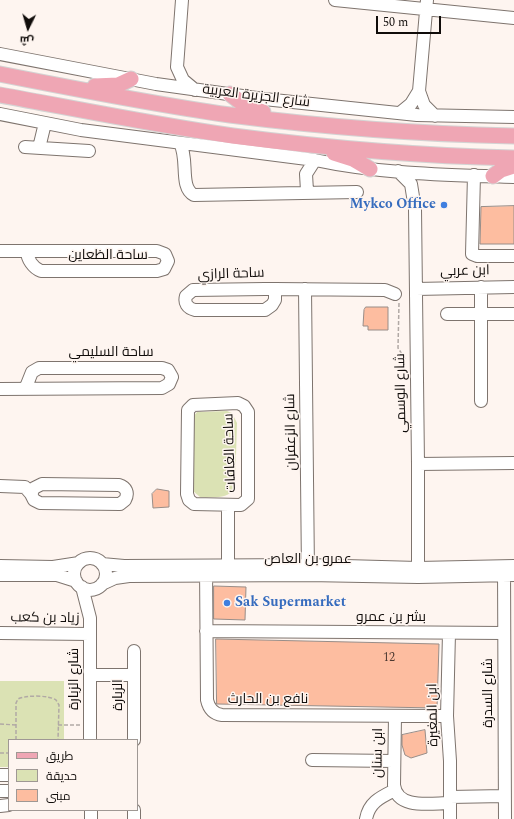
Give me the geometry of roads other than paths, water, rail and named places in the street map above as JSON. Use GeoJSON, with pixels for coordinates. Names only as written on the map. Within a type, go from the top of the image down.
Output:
{"type":"FeatureCollection","features":[{"type":"Feature","properties":{"kind":"main road","name":"شارع الجزيرة العربية"},"geometry":{"type":"LineString","coordinates":[[0,74],[154,103],[288,122],[398,131],[514,136]]}},
{"type":"Feature","properties":{"kind":"main road"},"geometry":{"type":"LineString","coordinates":[[78,89],[91,86],[111,86],[131,79]]}},
{"type":"Feature","properties":{"kind":"main road"},"geometry":{"type":"LineString","coordinates":[[230,94],[247,107],[288,122]]}},
{"type":"Feature","properties":{"kind":"main road"},"geometry":{"type":"LineString","coordinates":[[0,95],[224,134],[292,143],[444,156],[514,158]]}},
{"type":"Feature","properties":{"kind":"main road"},"geometry":{"type":"LineString","coordinates":[[292,143],[309,149],[346,156],[370,169]]}},
{"type":"Feature","properties":{"kind":"main road"},"geometry":{"type":"LineString","coordinates":[[493,176],[501,170],[514,166]]}},
{"type":"Feature","properties":{"kind":"street"},"geometry":{"type":"LineString","coordinates":[[182,0],[177,67],[183,80],[195,90]]}},
{"type":"Feature","properties":{"kind":"street"},"geometry":{"type":"LineString","coordinates":[[335,0],[426,5],[514,18]]}},
{"type":"Feature","properties":{"kind":"street"},"geometry":{"type":"LineString","coordinates":[[426,5],[419,91],[424,105],[435,116]]}},
{"type":"Feature","properties":{"kind":"street","name":"شارع الجزيرة العربية"},"geometry":{"type":"LineString","coordinates":[[0,54],[195,90],[435,116],[514,117]]}},
{"type":"Feature","properties":{"kind":"street"},"geometry":{"type":"LineString","coordinates":[[156,84],[169,78],[177,67]]}},
{"type":"Feature","properties":{"kind":"street"},"geometry":{"type":"LineString","coordinates":[[400,113],[411,104],[419,91]]}},
{"type":"Feature","properties":{"kind":"street"},"geometry":{"type":"LineString","coordinates":[[0,114],[81,130],[315,160],[344,167],[431,174],[514,177]]}},
{"type":"Feature","properties":{"kind":"street"},"geometry":{"type":"LineString","coordinates":[[39,148],[45,123]]}},
{"type":"Feature","properties":{"kind":"street"},"geometry":{"type":"LineString","coordinates":[[76,150],[81,130]]}},
{"type":"Feature","properties":{"kind":"street"},"geometry":{"type":"LineString","coordinates":[[180,143],[185,156],[186,186],[189,192],[194,195],[222,196],[307,191],[358,192]]}},
{"type":"Feature","properties":{"kind":"street"},"geometry":{"type":"LineString","coordinates":[[25,147],[89,151]]}},
{"type":"Feature","properties":{"kind":"street"},"geometry":{"type":"LineString","coordinates":[[307,191],[306,174],[315,160]]}},
{"type":"Feature","properties":{"kind":"street","name":"شارع الوسمي"},"geometry":{"type":"LineString","coordinates":[[398,171],[411,184],[415,209],[418,572]]}},
{"type":"Feature","properties":{"kind":"street","name":"شارع الوسمي"},"geometry":{"type":"LineString","coordinates":[[415,209],[419,186],[431,174]]}},
{"type":"Feature","properties":{"kind":"street"},"geometry":{"type":"LineString","coordinates":[[474,175],[472,254],[476,256],[514,256]]}},
{"type":"Feature","properties":{"kind":"street","name":"ساحة الظعاين"},"geometry":{"type":"LineString","coordinates":[[0,251],[27,251],[160,252],[166,256],[168,263],[164,269],[158,271],[41,271],[34,266],[28,256],[27,251]]}},
{"type":"Feature","properties":{"kind":"street"},"geometry":{"type":"LineString","coordinates":[[481,287],[481,401]]}},
{"type":"Feature","properties":{"kind":"street","name":"ابن عربي"},"geometry":{"type":"LineString","coordinates":[[416,289],[514,287]]}},
{"type":"Feature","properties":{"kind":"street","name":"ساحة الرازي"},"geometry":{"type":"LineString","coordinates":[[275,289],[274,303],[268,309],[262,311],[194,310],[189,308],[186,302],[186,296],[193,290],[275,289],[385,290],[395,294]]}},
{"type":"Feature","properties":{"kind":"street","name":"شارع الزعفران"},"geometry":{"type":"LineString","coordinates":[[305,289],[308,570]]}},
{"type":"Feature","properties":{"kind":"street"},"geometry":{"type":"LineString","coordinates":[[447,314],[514,314]]}},
{"type":"Feature","properties":{"kind":"street","name":"ساحة السليمي"},"geometry":{"type":"LineString","coordinates":[[0,388],[162,388],[169,384],[172,376],[168,370],[162,368],[40,368],[33,370],[26,387]]}},
{"type":"Feature","properties":{"kind":"street","name":"ساحة الغافات"},"geometry":{"type":"LineString","coordinates":[[238,403],[244,406],[248,412],[248,499],[241,505],[228,505],[194,504],[188,497],[187,413],[189,408],[193,405],[238,403]]}},
{"type":"Feature","properties":{"kind":"street"},"geometry":{"type":"LineString","coordinates":[[418,464],[514,463]]}},
{"type":"Feature","properties":{"kind":"street"},"geometry":{"type":"LineString","coordinates":[[0,482],[119,485],[125,488],[127,496],[124,502],[117,504],[40,503],[34,500],[32,494],[24,486],[0,486]]}},
{"type":"Feature","properties":{"kind":"street"},"geometry":{"type":"LineString","coordinates":[[32,494],[34,488],[42,484]]}},
{"type":"Feature","properties":{"kind":"street","name":"ساحة الغافات"},"geometry":{"type":"LineString","coordinates":[[228,505],[228,570]]}},
{"type":"Feature","properties":{"kind":"street"},"geometry":{"type":"LineString","coordinates":[[0,566],[53,567],[79,563],[90,558],[102,564],[106,576],[101,586],[91,590],[57,575],[0,575]]}},
{"type":"Feature","properties":{"kind":"street"},"geometry":{"type":"LineString","coordinates":[[79,563],[75,572],[79,584]]}},
{"type":"Feature","properties":{"kind":"street","name":"عمرو بن العاص"},"geometry":{"type":"LineString","coordinates":[[102,564],[206,570],[418,572],[509,570]]}},
{"type":"Feature","properties":{"kind":"street","name":"عمرو بن العاص"},"geometry":{"type":"LineString","coordinates":[[101,586],[122,577],[206,570]]}},
{"type":"Feature","properties":{"kind":"street","name":"نافع بن الحارث"},"geometry":{"type":"LineString","coordinates":[[206,570],[207,700],[209,708],[218,714],[447,716]]}},
{"type":"Feature","properties":{"kind":"street","name":"شارع السدرة"},"geometry":{"type":"LineString","coordinates":[[504,808],[504,633],[509,570]]}},
{"type":"Feature","properties":{"kind":"street","name":"شارع الزبارة"},"geometry":{"type":"LineString","coordinates":[[79,584],[90,618],[90,739]]}},
{"type":"Feature","properties":{"kind":"street","name":"شارع الزبارة"},"geometry":{"type":"LineString","coordinates":[[90,618],[101,586]]}},
{"type":"Feature","properties":{"kind":"street","name":"بشر بن عمرو"},"geometry":{"type":"LineString","coordinates":[[206,631],[504,633]]}},
{"type":"Feature","properties":{"kind":"street","name":"زياد بن كعب"},"geometry":{"type":"LineString","coordinates":[[0,633],[90,634]]}},
{"type":"Feature","properties":{"kind":"street","name":"ابن المغيرة"},"geometry":{"type":"LineString","coordinates":[[449,633],[447,716],[450,819]]}},
{"type":"Feature","properties":{"kind":"street","name":"الزبارة"},"geometry":{"type":"LineString","coordinates":[[134,651],[134,739]]}},
{"type":"Feature","properties":{"kind":"street"},"geometry":{"type":"LineString","coordinates":[[91,675],[134,675]]}},
{"type":"Feature","properties":{"kind":"street","name":"ابن سنان"},"geometry":{"type":"LineString","coordinates":[[395,716],[395,790],[402,800],[411,803],[450,800]]}},
{"type":"Feature","properties":{"kind":"street"},"geometry":{"type":"LineString","coordinates":[[312,760],[394,761]]}},
{"type":"Feature","properties":{"kind":"street","name":"ابن سنان"},"geometry":{"type":"LineString","coordinates":[[369,815],[375,800],[395,790]]}},
{"type":"Feature","properties":{"kind":"street"},"geometry":{"type":"LineString","coordinates":[[450,800],[504,808],[514,819]]}},
{"type":"Feature","properties":{"kind":"place","name":"Mykco Office"},"geometry":{"type":"Point","coordinates":[444,205]}},
{"type":"Feature","properties":{"kind":"place","name":"Sak Supermarket"},"geometry":{"type":"Point","coordinates":[227,603]}}]}
